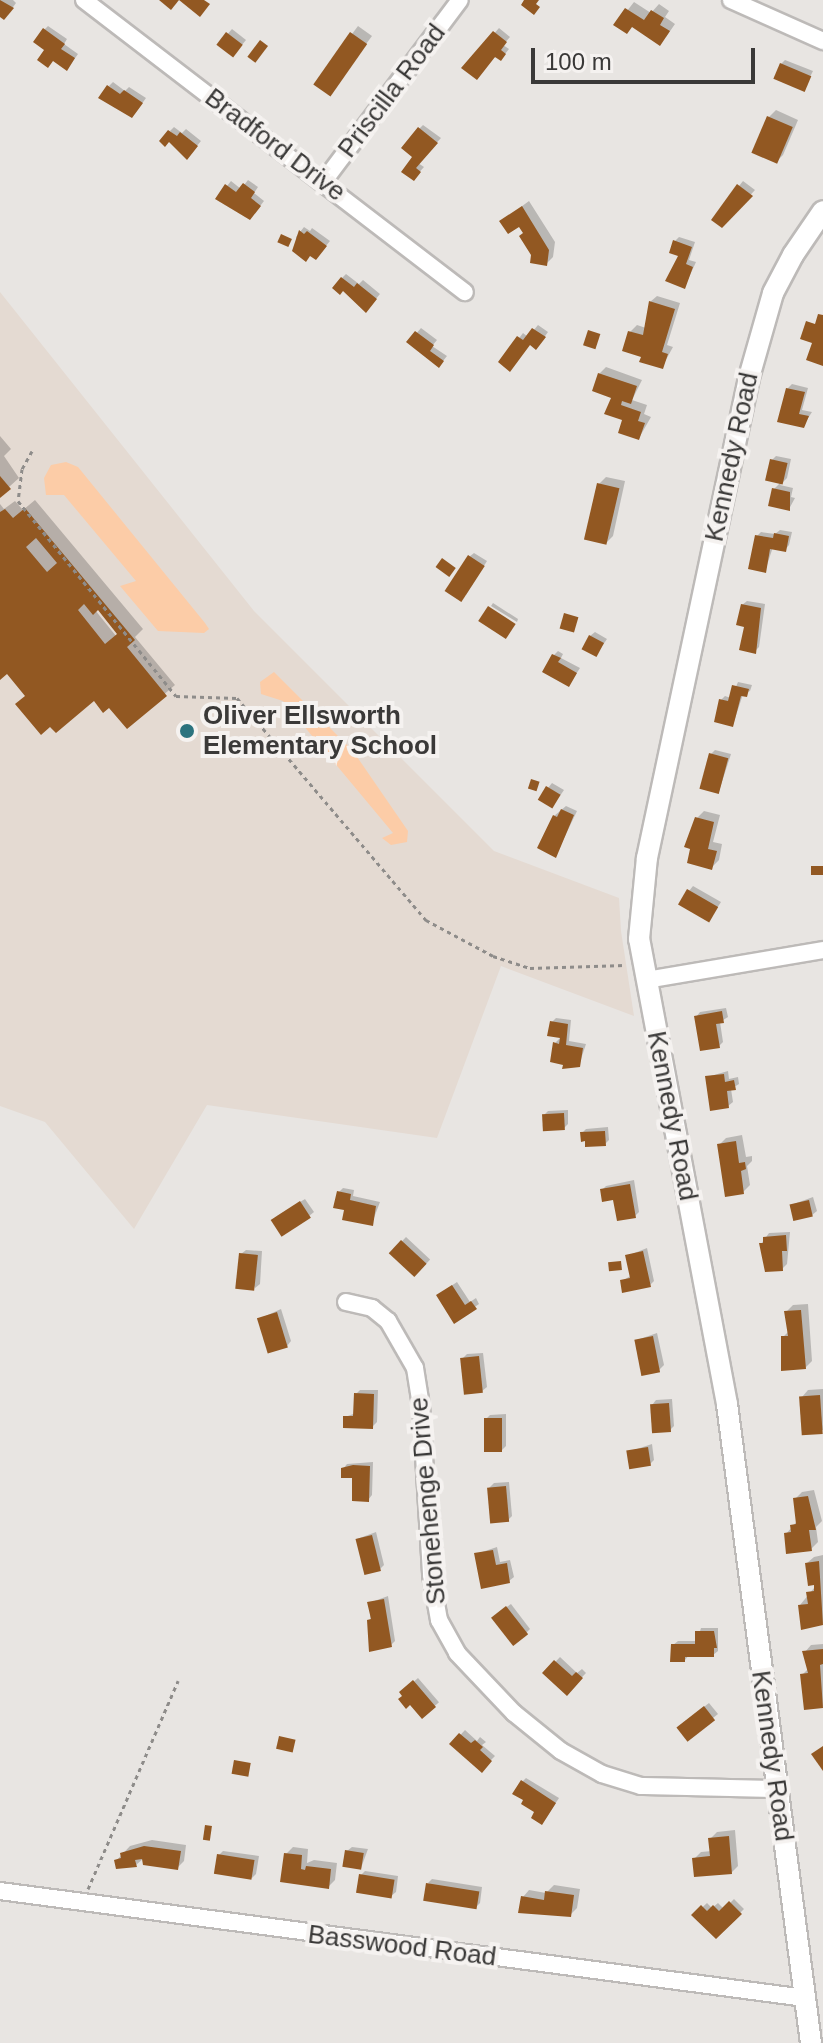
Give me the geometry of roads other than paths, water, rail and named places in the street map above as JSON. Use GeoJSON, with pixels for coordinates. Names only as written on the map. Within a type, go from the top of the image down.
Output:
{"type":"FeatureCollection","features":[{"type":"Feature","properties":{"kind":"street","name":"Bradford Drive"},"geometry":{"type":"LineString","coordinates":[[84,0],[465,292]]}},
{"type":"Feature","properties":{"kind":"street","name":"Priscilla Road"},"geometry":{"type":"LineString","coordinates":[[324,181],[460,0]]}},
{"type":"Feature","properties":{"kind":"street"},"geometry":{"type":"LineString","coordinates":[[731,0],[823,41]]}},
{"type":"Feature","properties":{"kind":"street","name":"Kennedy Road"},"geometry":{"type":"LineString","coordinates":[[811,2043],[727,1404],[644,970],[639,928],[647,858],[748,381],[773,293],[793,255],[823,211]]}},
{"type":"Feature","properties":{"kind":"street"},"geometry":{"type":"LineString","coordinates":[[644,970],[823,950]]}},
{"type":"Feature","properties":{"kind":"street","name":"Stonehenge Drive"},"geometry":{"type":"LineString","coordinates":[[346,1302],[372,1308],[388,1321],[415,1368],[421,1405],[431,1575],[439,1620],[457,1653],[514,1713],[561,1751],[602,1774],[641,1786],[776,1789]]}},
{"type":"Feature","properties":{"kind":"street","name":"Basswood Road"},"geometry":{"type":"LineString","coordinates":[[0,1892],[805,1998]]}},
{"type":"Feature","properties":{"kind":"place","name":"Oliver Ellsworth Elementary School"},"geometry":{"type":"Point","coordinates":[187,731]}}]}
